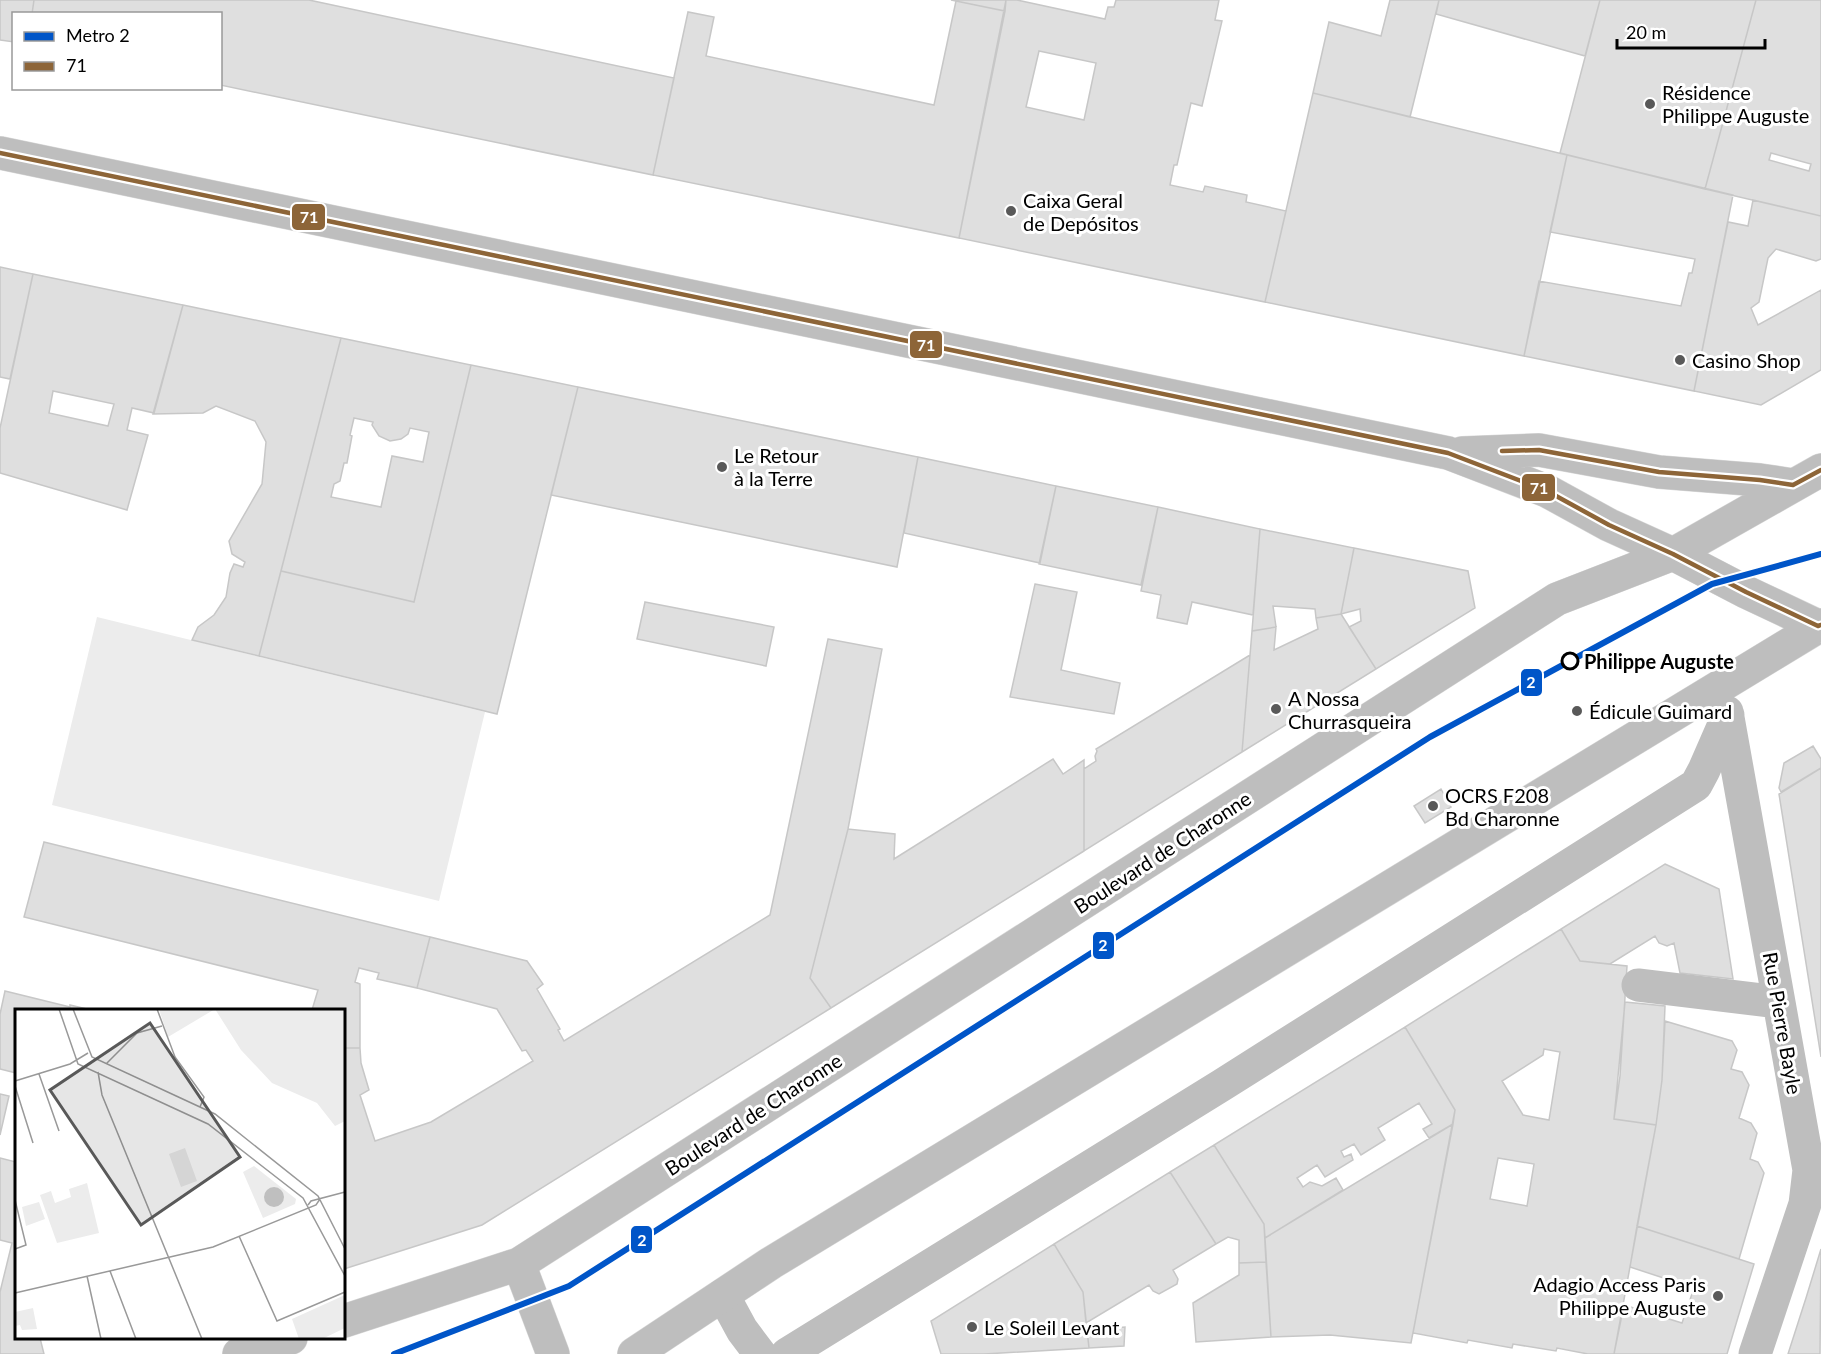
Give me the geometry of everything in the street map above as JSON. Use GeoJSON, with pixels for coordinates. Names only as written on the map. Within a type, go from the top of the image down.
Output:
{"type":"FeatureCollection","features":[{"type":"Feature","properties":{"kind":"main road"},"geometry":{"type":"LineString","coordinates":[[0,153],[1448,453],[1547,491],[1609,525],[1820,626],[1725,700],[771,1263],[634,1354]]}},
{"type":"Feature","properties":{"kind":"main road"},"geometry":{"type":"LineString","coordinates":[[1448,453],[1539,450],[1659,472],[1760,480],[1807,478]]}},
{"type":"Feature","properties":{"kind":"main road","name":"Boulevard de Charonne"},"geometry":{"type":"LineString","coordinates":[[345,1321],[519,1264],[1557,599],[1673,554],[1807,478]]}},
{"type":"Feature","properties":{"kind":"main road"},"geometry":{"type":"LineString","coordinates":[[787,1354],[1222,1085],[1696,785],[1725,700]]}},
{"type":"Feature","properties":{"kind":"main road","name":"Rue Pierre Bayle"},"geometry":{"type":"LineString","coordinates":[[1725,700],[1809,1170],[1805,1204],[1755,1354]]}},
{"type":"Feature","properties":{"kind":"main road"},"geometry":{"type":"LineString","coordinates":[[1638,985],[1778,1002]]}},
{"type":"Feature","properties":{"kind":"main road"},"geometry":{"type":"LineString","coordinates":[[519,1264],[554,1354]]}},
{"type":"Feature","properties":{"kind":"main road"},"geometry":{"type":"LineString","coordinates":[[723,1295],[742,1330],[760,1354]]}},
{"type":"Feature","properties":{"kind":"main road"},"geometry":{"type":"LineString","coordinates":[[239,1354],[288,1339]]}},
{"type":"Feature","properties":{"kind":"shaded area"},"geometry":{"type":"Polygon","coordinates":[[[97,617],[485,712],[439,901],[52,805],[97,617]]]}},
{"type":"Feature","properties":{"kind":"building"},"geometry":{"type":"Polygon","coordinates":[[[0,0],[34,0],[32,12],[12,12],[12,42],[0,40],[0,0]]]}},
{"type":"Feature","properties":{"kind":"building"},"geometry":{"type":"Polygon","coordinates":[[[34,0],[309,0],[674,78],[653,175],[222,85],[222,12],[32,12],[34,0]]]}},
{"type":"Feature","properties":{"kind":"building"},"geometry":{"type":"Polygon","coordinates":[[[951,0],[1006,0],[1005,11],[951,0]]]}},
{"type":"Feature","properties":{"kind":"building"},"geometry":{"type":"Polygon","coordinates":[[[1006,0],[1017,0],[1105,19],[1108,7],[1114,7],[1116,0],[1219,0],[1215,20],[1222,21],[1202,106],[1191,103],[1177,165],[1174,165],[1170,185],[1203,192],[1205,186],[1247,195],[1246,202],[1286,211],[1265,302],[959,238],[1006,0]],[[1039,51],[1026,107],[1084,120],[1096,63],[1039,51]]]}},
{"type":"Feature","properties":{"kind":"building"},"geometry":{"type":"Polygon","coordinates":[[[1390,0],[1439,0],[1410,117],[1313,93],[1329,22],[1381,36],[1390,0]]]}},
{"type":"Feature","properties":{"kind":"building"},"geometry":{"type":"Polygon","coordinates":[[[1439,0],[1600,0],[1585,56],[1436,14],[1439,0]]]}},
{"type":"Feature","properties":{"kind":"building","name":"Résidence Philippe Auguste"},"geometry":{"type":"Polygon","coordinates":[[[1600,0],[1756,0],[1705,189],[1560,153],[1600,0]]]}},
{"type":"Feature","properties":{"kind":"building"},"geometry":{"type":"Polygon","coordinates":[[[1756,0],[1821,0],[1821,216],[1705,189],[1756,0]],[[1771,153],[1769,160],[1809,171],[1811,164],[1771,153]]]}},
{"type":"Feature","properties":{"kind":"building"},"geometry":{"type":"Polygon","coordinates":[[[956,1],[1005,11],[959,238],[653,175],[688,12],[714,17],[706,56],[934,105],[956,1]]]}},
{"type":"Feature","properties":{"kind":"building"},"geometry":{"type":"Polygon","coordinates":[[[1313,93],[1567,155],[1524,356],[1265,302],[1313,93]]]}},
{"type":"Feature","properties":{"kind":"building"},"geometry":{"type":"Polygon","coordinates":[[[1567,155],[1733,195],[1694,391],[1524,356],[1539,281],[1681,306],[1695,259],[1550,232],[1567,155]]]}},
{"type":"Feature","properties":{"kind":"building"},"geometry":{"type":"Polygon","coordinates":[[[1753,200],[1821,216],[1821,259],[1816,261],[1776,249],[1768,258],[1759,302],[1751,308],[1758,325],[1821,290],[1821,370],[1761,405],[1694,391],[1728,222],[1748,226],[1753,200]]]}},
{"type":"Feature","properties":{"kind":"building"},"geometry":{"type":"Polygon","coordinates":[[[0,267],[33,274],[10,379],[0,377],[0,267]]]}},
{"type":"Feature","properties":{"kind":"building"},"geometry":{"type":"Polygon","coordinates":[[[33,274],[183,305],[154,413],[132,408],[127,430],[148,435],[127,510],[0,473],[0,428],[33,274]],[[53,391],[49,413],[108,426],[114,404],[53,391]]]}},
{"type":"Feature","properties":{"kind":"building"},"geometry":{"type":"Polygon","coordinates":[[[183,305],[341,338],[259,656],[192,640],[198,627],[214,615],[226,597],[234,564],[243,567],[245,562],[232,554],[229,541],[262,484],[266,442],[255,421],[216,406],[203,413],[153,414],[183,305]]]}},
{"type":"Feature","properties":{"kind":"building"},"geometry":{"type":"Polygon","coordinates":[[[341,338],[471,365],[414,602],[281,571],[341,338]],[[354,418],[347,463],[344,463],[340,481],[334,484],[331,497],[381,507],[392,456],[423,462],[429,432],[410,428],[408,434],[401,439],[390,441],[379,436],[372,425],[373,422],[354,418]]]}},
{"type":"Feature","properties":{"kind":"building"},"geometry":{"type":"Polygon","coordinates":[[[471,365],[578,387],[497,714],[259,656],[281,571],[414,602],[471,365]]]}},
{"type":"Feature","properties":{"kind":"building"},"geometry":{"type":"Polygon","coordinates":[[[578,387],[918,457],[897,567],[551,495],[578,387]]]}},
{"type":"Feature","properties":{"kind":"building"},"geometry":{"type":"Polygon","coordinates":[[[918,457],[1056,486],[1040,563],[904,533],[918,457]]]}},
{"type":"Feature","properties":{"kind":"building"},"geometry":{"type":"Polygon","coordinates":[[[1056,486],[1158,507],[1141,585],[1039,564],[1056,486]]]}},
{"type":"Feature","properties":{"kind":"building"},"geometry":{"type":"Polygon","coordinates":[[[1158,507],[1260,529],[1253,615],[1192,602],[1187,624],[1157,618],[1161,595],[1141,591],[1158,507]]]}},
{"type":"Feature","properties":{"kind":"building"},"geometry":{"type":"Polygon","coordinates":[[[1260,529],[1354,548],[1341,614],[1316,618],[1315,609],[1273,606],[1276,627],[1252,631],[1260,529]]]}},
{"type":"Feature","properties":{"kind":"building"},"geometry":{"type":"Polygon","coordinates":[[[1354,548],[1468,571],[1475,608],[1376,669],[1349,627],[1361,621],[1360,609],[1341,614],[1354,548]]]}},
{"type":"Feature","properties":{"kind":"building"},"geometry":{"type":"Polygon","coordinates":[[[1035,584],[1077,592],[1061,670],[1120,683],[1114,714],[1010,697],[1035,584]]]}},
{"type":"Feature","properties":{"kind":"building"},"geometry":{"type":"Polygon","coordinates":[[[645,602],[774,627],[766,666],[637,639],[645,602]]]}},
{"type":"Feature","properties":{"kind":"building"},"geometry":{"type":"Polygon","coordinates":[[[1341,614],[1376,669],[1242,752],[1252,631],[1276,627],[1274,650],[1318,629],[1316,618],[1341,614]]]}},
{"type":"Feature","properties":{"kind":"building"},"geometry":{"type":"Polygon","coordinates":[[[828,639],[882,649],[848,829],[810,978],[831,1008],[482,1225],[345,1269],[345,1048],[360,1048],[361,1063],[369,1090],[360,1095],[375,1141],[431,1122],[533,1061],[526,1050],[522,1051],[497,1009],[417,988],[430,937],[527,961],[543,984],[537,989],[560,1029],[558,1030],[564,1041],[770,915],[828,639]]]}},
{"type":"Feature","properties":{"kind":"building"},"geometry":{"type":"Polygon","coordinates":[[[1250,655],[1242,752],[1084,851],[1084,769],[1096,761],[1096,749],[1250,655]]]}},
{"type":"Feature","properties":{"kind":"building"},"geometry":{"type":"Polygon","coordinates":[[[1813,746],[1821,759],[1821,768],[1781,792],[1779,788],[1784,763],[1813,746]]]}},
{"type":"Feature","properties":{"kind":"building"},"geometry":{"type":"Polygon","coordinates":[[[1053,759],[1063,774],[1084,760],[1084,851],[831,1008],[810,978],[848,829],[895,834],[894,859],[1053,759]]]}},
{"type":"Feature","properties":{"kind":"building"},"geometry":{"type":"Polygon","coordinates":[[[1821,768],[1821,1057],[1779,794],[1821,768]]]}},
{"type":"Feature","properties":{"kind":"building","name":"OCRS F208 Bd Charonne"},"geometry":{"type":"Polygon","coordinates":[[[1441,789],[1451,807],[1425,823],[1414,806],[1441,789]]]}},
{"type":"Feature","properties":{"kind":"building"},"geometry":{"type":"Polygon","coordinates":[[[44,842],[430,937],[417,988],[377,979],[379,973],[359,968],[355,982],[360,984],[360,1048],[345,1048],[345,1009],[312,1009],[318,990],[24,917],[44,842]]]}},
{"type":"Feature","properties":{"kind":"building"},"geometry":{"type":"Polygon","coordinates":[[[1665,864],[1719,889],[1733,979],[1680,973],[1674,943],[1667,946],[1659,943],[1655,936],[1610,964],[1580,961],[1561,929],[1665,864]]]}},
{"type":"Feature","properties":{"kind":"building"},"geometry":{"type":"Polygon","coordinates":[[[1561,929],[1580,961],[1627,966],[1620,1076],[1614,1119],[1656,1125],[1614,1354],[1588,1354],[1557,1348],[1556,1351],[1513,1344],[1512,1348],[1413,1333],[1455,1110],[1405,1027],[1561,929]],[[1544,1049],[1543,1055],[1502,1081],[1523,1115],[1549,1120],[1560,1052],[1544,1049]],[[1498,1158],[1490,1199],[1527,1206],[1534,1164],[1498,1158]]]}},
{"type":"Feature","properties":{"kind":"building"},"geometry":{"type":"Polygon","coordinates":[[[5,991],[87,1009],[15,1009],[15,1073],[0,1069],[0,1014],[5,991]]]}},
{"type":"Feature","properties":{"kind":"building"},"geometry":{"type":"Polygon","coordinates":[[[1625,1002],[1665,1006],[1662,1080],[1656,1125],[1614,1119],[1625,1002]]]}},
{"type":"Feature","properties":{"kind":"building"},"geometry":{"type":"Polygon","coordinates":[[[1665,1021],[1732,1041],[1737,1050],[1731,1069],[1742,1072],[1749,1085],[1739,1118],[1751,1123],[1757,1133],[1750,1159],[1758,1162],[1764,1173],[1739,1259],[1637,1226],[1656,1125],[1662,1080],[1665,1021]]]}},
{"type":"Feature","properties":{"kind":"building"},"geometry":{"type":"Polygon","coordinates":[[[1405,1027],[1455,1110],[1453,1124],[1429,1138],[1423,1129],[1432,1124],[1419,1103],[1378,1128],[1385,1140],[1361,1155],[1354,1144],[1341,1151],[1344,1157],[1351,1154],[1353,1160],[1325,1177],[1317,1165],[1297,1178],[1303,1187],[1310,1182],[1322,1186],[1336,1178],[1343,1190],[1265,1238],[1264,1224],[1214,1145],[1405,1027]]]}},
{"type":"Feature","properties":{"kind":"building"},"geometry":{"type":"Polygon","coordinates":[[[0,1094],[9,1096],[0,1135],[0,1094]]]}},
{"type":"Feature","properties":{"kind":"building"},"geometry":{"type":"Polygon","coordinates":[[[1453,1124],[1411,1343],[1330,1335],[1271,1337],[1265,1238],[1453,1124]]]}},
{"type":"Feature","properties":{"kind":"building"},"geometry":{"type":"Polygon","coordinates":[[[1214,1145],[1264,1224],[1266,1262],[1239,1263],[1239,1240],[1228,1237],[1216,1244],[1170,1172],[1214,1145]]]}},
{"type":"Feature","properties":{"kind":"building"},"geometry":{"type":"Polygon","coordinates":[[[0,1158],[15,1162],[15,1339],[40,1339],[44,1354],[0,1354],[0,1292],[12,1243],[0,1240],[0,1158]]]}},
{"type":"Feature","properties":{"kind":"building"},"geometry":{"type":"Polygon","coordinates":[[[1170,1172],[1216,1244],[1173,1270],[1178,1279],[1177,1284],[1159,1294],[1149,1285],[1086,1323],[1083,1292],[1054,1244],[1170,1172]]]}},
{"type":"Feature","properties":{"kind":"building","name":"Adagio Access Paris Philippe Auguste"},"geometry":{"type":"Polygon","coordinates":[[[1637,1226],[1754,1264],[1727,1354],[1614,1354],[1624,1305],[1682,1323],[1694,1288],[1630,1267],[1637,1226]]]}},
{"type":"Feature","properties":{"kind":"building"},"geometry":{"type":"Polygon","coordinates":[[[1054,1244],[1083,1292],[1089,1348],[941,1354],[931,1321],[1054,1244]]]}},
{"type":"Feature","properties":{"kind":"building"},"geometry":{"type":"Polygon","coordinates":[[[1821,1249],[1820,1354],[1788,1354],[1806,1298],[1821,1249]]]}},
{"type":"Feature","properties":{"kind":"building"},"geometry":{"type":"Polygon","coordinates":[[[1266,1262],[1271,1337],[1196,1342],[1193,1303],[1239,1275],[1239,1263],[1266,1262]]]}},
{"type":"Feature","properties":{"kind":"building"},"geometry":{"type":"Polygon","coordinates":[[[1125,1327],[1124,1346],[1089,1348],[1087,1330],[1125,1327]]]}},
{"type":"Feature","properties":{"kind":"metro line","name":"2"},"geometry":{"type":"LineString","coordinates":[[394,1354],[569,1286],[1430,737],[1712,584],[1821,554]]}},
{"type":"Feature","properties":{"kind":"transit line","name":"71"},"geometry":{"type":"LineString","coordinates":[[0,153],[1448,453],[1547,491],[1609,525],[1818,626],[1821,625]]}},
{"type":"Feature","properties":{"kind":"transit line","name":"71"},"geometry":{"type":"LineString","coordinates":[[1502,451],[1539,450],[1659,472],[1793,485],[1821,470]]}},
{"type":"Feature","properties":{"kind":"place","name":"Résidence Philippe Auguste"},"geometry":{"type":"Point","coordinates":[1650,104]}},
{"type":"Feature","properties":{"kind":"place","name":"Caixa Geral de Depósitos"},"geometry":{"type":"Point","coordinates":[1011,211]}},
{"type":"Feature","properties":{"kind":"place","name":"Casino Shop"},"geometry":{"type":"Point","coordinates":[1680,360]}},
{"type":"Feature","properties":{"kind":"place","name":"Le Retour à la Terre"},"geometry":{"type":"Point","coordinates":[722,467]}},
{"type":"Feature","properties":{"kind":"place","name":"Philippe Auguste"},"geometry":{"type":"Point","coordinates":[1570,661]}},
{"type":"Feature","properties":{"kind":"place","name":"A Nossa Churrasqueira"},"geometry":{"type":"Point","coordinates":[1276,709]}},
{"type":"Feature","properties":{"kind":"place","name":"Édicule Guimard"},"geometry":{"type":"Point","coordinates":[1577,711]}},
{"type":"Feature","properties":{"kind":"place","name":"OCRS F208 Bd Charonne"},"geometry":{"type":"Point","coordinates":[1433,806]}},
{"type":"Feature","properties":{"kind":"place","name":"Adagio Access Paris Philippe Auguste"},"geometry":{"type":"Point","coordinates":[1718,1296]}},
{"type":"Feature","properties":{"kind":"place","name":"Le Soleil Levant"},"geometry":{"type":"Point","coordinates":[972,1327]}}]}
